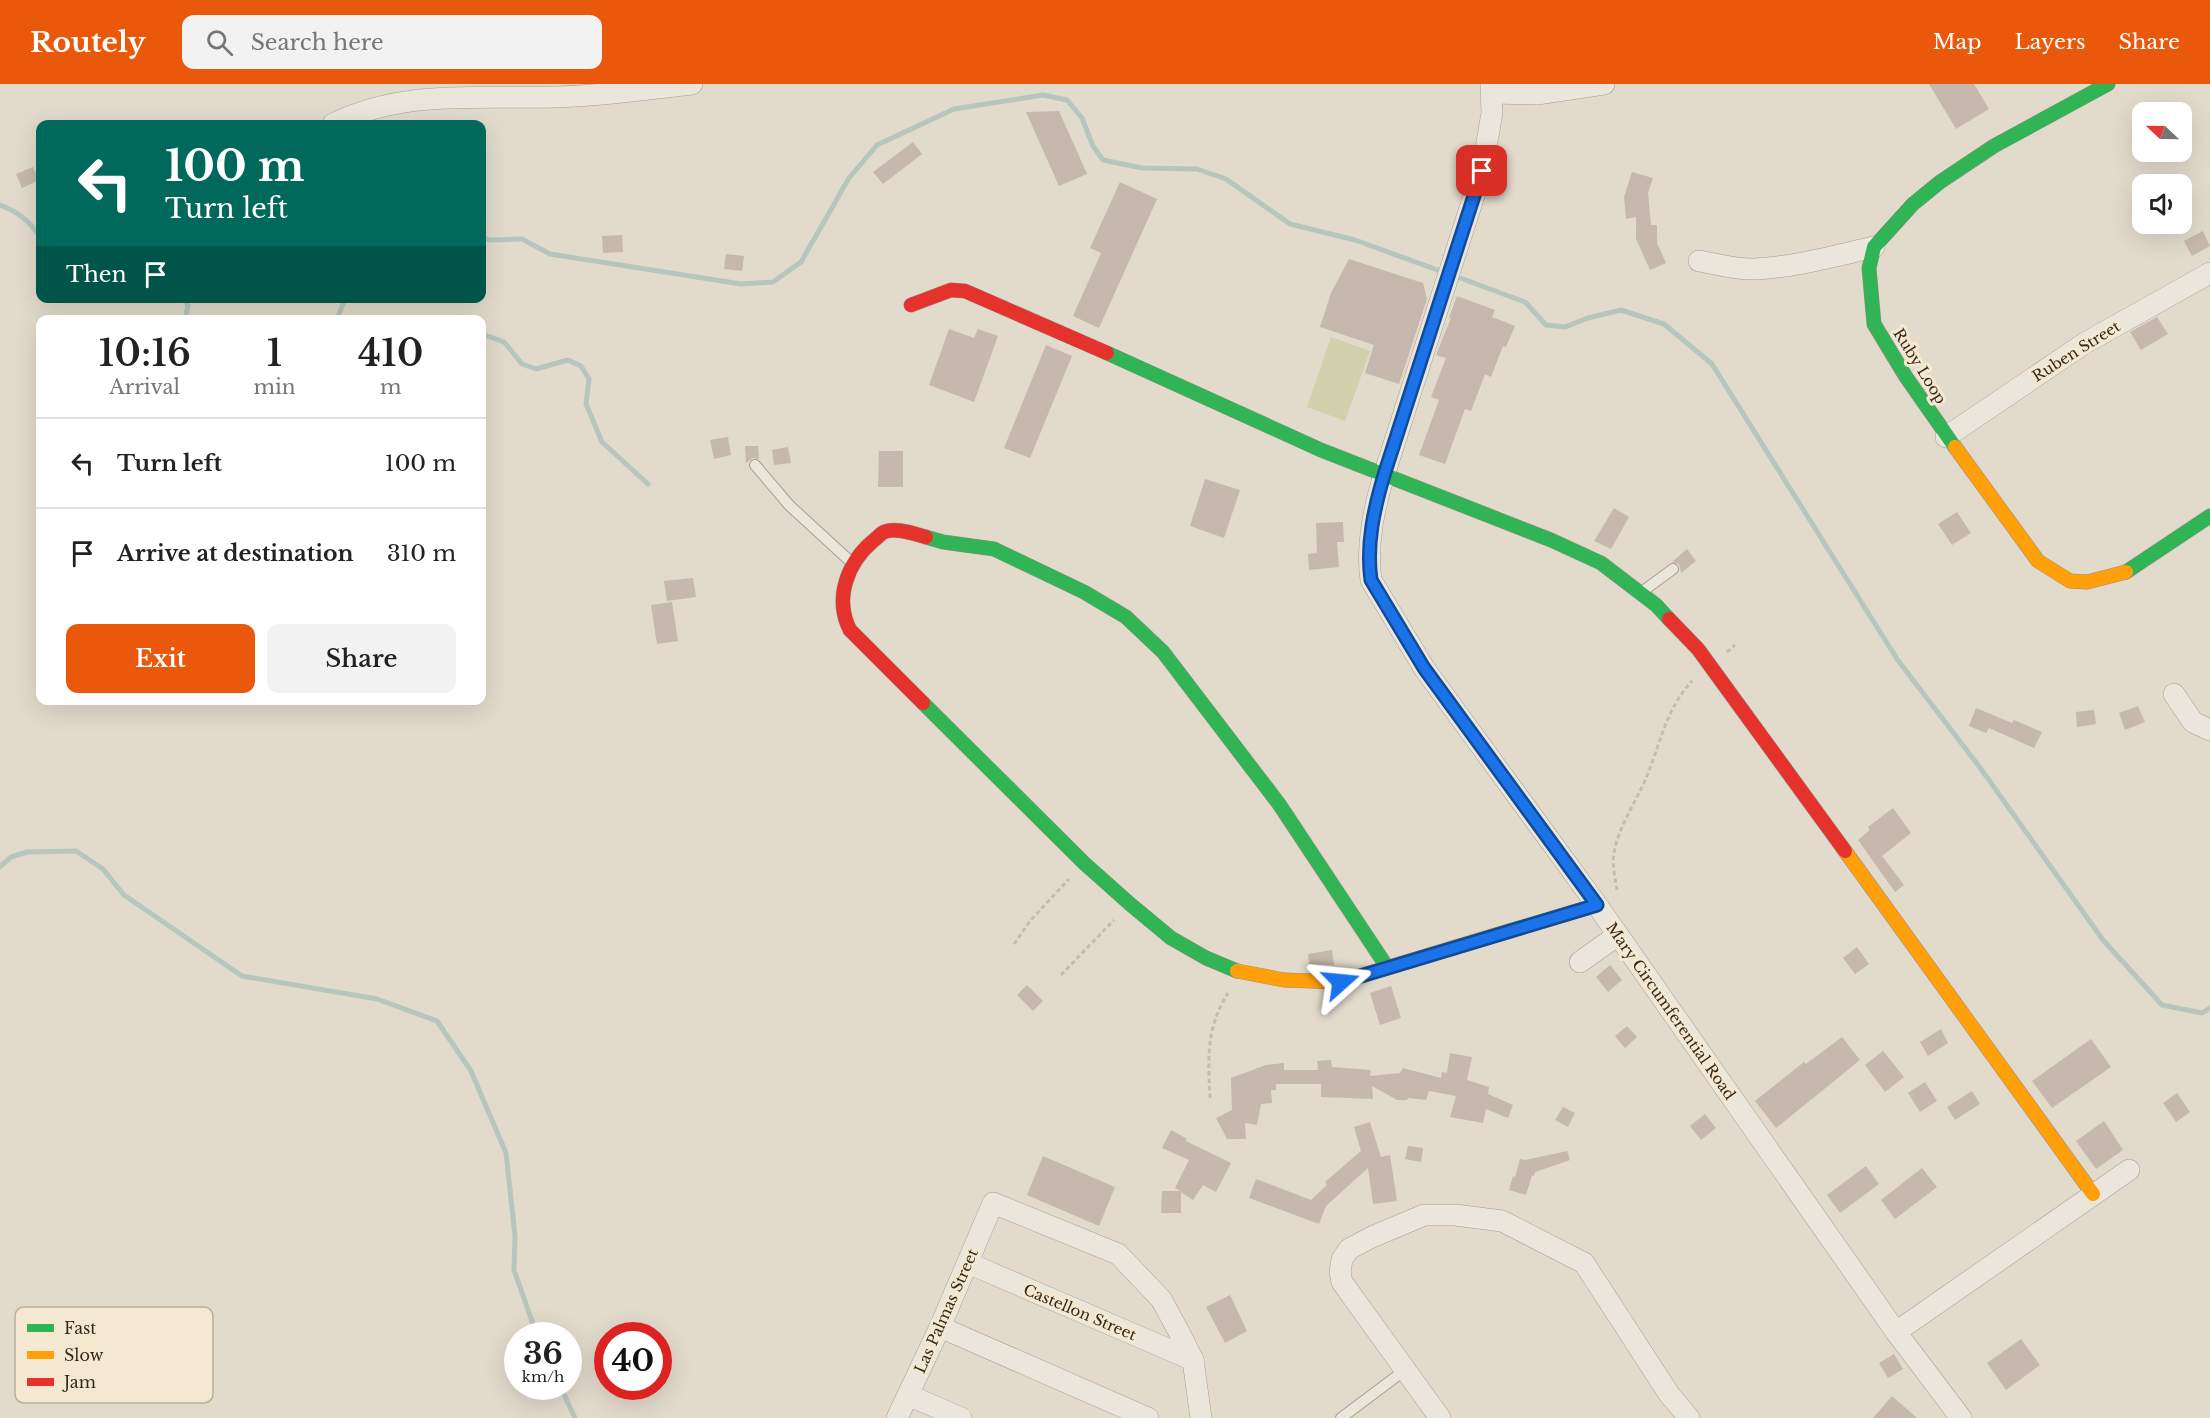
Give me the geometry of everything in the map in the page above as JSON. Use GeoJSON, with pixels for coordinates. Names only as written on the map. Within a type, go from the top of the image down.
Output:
{"type":"FeatureCollection","features":[{"type":"Feature","properties":{"kind":"street"},"geometry":{"type":"LineString","coordinates":[[342,120],[360,112],[407,100],[599,95],[692,84]]}},
{"type":"Feature","properties":{"kind":"street"},"geometry":{"type":"LineString","coordinates":[[1491,88],[1538,94],[1604,84]]}},
{"type":"Feature","properties":{"kind":"street"},"geometry":{"type":"LineString","coordinates":[[1699,261],[1754,269],[1809,261],[1874,247],[1913,204],[1940,182],[1994,146],[2108,84]]}},
{"type":"Feature","properties":{"kind":"street","name":"Mary Circumferential Road"},"geometry":{"type":"LineString","coordinates":[[1491,88],[1490,122],[1482,171],[1374,510],[1370,538],[1371,580],[1424,668],[1597,905],[1896,1332],[1960,1418]]}},
{"type":"Feature","properties":{"kind":"street","name":"Ruby Loop"},"geometry":{"type":"LineString","coordinates":[[1874,247],[1869,268],[1874,324],[1946,437],[2038,561],[2070,581],[2088,582],[2125,572],[2210,516]]}},
{"type":"Feature","properties":{"kind":"street","name":"Ruben Street"},"geometry":{"type":"LineString","coordinates":[[1946,437],[2085,343],[2210,273]]}},
{"type":"Feature","properties":{"kind":"street"},"geometry":{"type":"LineString","coordinates":[[911,305],[951,290],[965,291],[1187,388],[1321,450],[1551,540],[1601,563],[1656,604],[1710,665],[2093,1194]]}},
{"type":"Feature","properties":{"kind":"street"},"geometry":{"type":"LineString","coordinates":[[1387,967],[1279,804],[1163,652],[1126,616],[1084,592],[994,549],[943,542],[902,531],[884,532],[865,548],[853,564],[845,582],[843,616],[850,630],[1084,863],[1171,938],[1206,958],[1240,972],[1284,980],[1341,982],[1597,905]]}},
{"type":"Feature","properties":{"kind":"street"},"geometry":{"type":"LineString","coordinates":[[2174,694],[2193,722],[2210,730]]}},
{"type":"Feature","properties":{"kind":"street"},"geometry":{"type":"LineString","coordinates":[[1580,962],[1618,935]]}},
{"type":"Feature","properties":{"kind":"street"},"geometry":{"type":"LineString","coordinates":[[1896,1332],[2129,1170]]}},
{"type":"Feature","properties":{"kind":"street","name":"Las Palmas Street"},"geometry":{"type":"LineString","coordinates":[[897,1418],[940,1327],[993,1203],[1119,1254],[1161,1299],[1192,1360]]}},
{"type":"Feature","properties":{"kind":"street"},"geometry":{"type":"LineString","coordinates":[[1440,1418],[1342,1282],[1340,1266],[1349,1249],[1424,1215],[1455,1215],[1502,1221],[1584,1263],[1669,1394],[1689,1418]]}},
{"type":"Feature","properties":{"kind":"street","name":"Castellon Street"},"geometry":{"type":"LineString","coordinates":[[968,1263],[1192,1360]]}},
{"type":"Feature","properties":{"kind":"street"},"geometry":{"type":"LineString","coordinates":[[940,1327],[1148,1418]]}},
{"type":"Feature","properties":{"kind":"street"},"geometry":{"type":"LineString","coordinates":[[1192,1360],[1202,1418]]}},
{"type":"Feature","properties":{"kind":"street"},"geometry":{"type":"LineString","coordinates":[[908,1395],[961,1418]]}},
{"type":"Feature","properties":{"kind":"lane"},"geometry":{"type":"LineString","coordinates":[[755,465],[789,505],[853,564]]}},
{"type":"Feature","properties":{"kind":"lane"},"geometry":{"type":"LineString","coordinates":[[1640,593],[1673,570]]}},
{"type":"Feature","properties":{"kind":"lane"},"geometry":{"type":"LineString","coordinates":[[1341,1418],[1405,1370]]}},
{"type":"Feature","properties":{"kind":"path"},"geometry":{"type":"LineString","coordinates":[[1617,895],[1614,852],[1649,771],[1660,735],[1684,689],[1710,665]]}},
{"type":"Feature","properties":{"kind":"path"},"geometry":{"type":"LineString","coordinates":[[1014,944],[1030,921],[1084,863]]}},
{"type":"Feature","properties":{"kind":"path"},"geometry":{"type":"LineString","coordinates":[[1061,975],[1130,904]]}},
{"type":"Feature","properties":{"kind":"path"},"geometry":{"type":"LineString","coordinates":[[1210,1098],[1208,1057],[1213,1022],[1240,972]]}},
{"type":"Feature","properties":{"kind":"green space"},"geometry":{"type":"Polygon","coordinates":[[[1331,337],[1370,351],[1345,421],[1307,407],[1331,337]]]}},
{"type":"Feature","properties":{"kind":"building"},"geometry":{"type":"Polygon","coordinates":[[[1929,84],[1974,84],[1989,109],[1956,129],[1929,84]]]}},
{"type":"Feature","properties":{"kind":"building"},"geometry":{"type":"Polygon","coordinates":[[[1059,111],[1087,174],[1059,186],[1026,112],[1059,111]]]}},
{"type":"Feature","properties":{"kind":"building"},"geometry":{"type":"Polygon","coordinates":[[[913,142],[922,154],[883,184],[873,172],[913,142]]]}},
{"type":"Feature","properties":{"kind":"building"},"geometry":{"type":"Polygon","coordinates":[[[33,167],[36,181],[22,188],[16,174],[33,167]]]}},
{"type":"Feature","properties":{"kind":"building"},"geometry":{"type":"Polygon","coordinates":[[[1632,172],[1653,178],[1648,193],[1651,225],[1657,225],[1657,243],[1666,263],[1650,270],[1636,239],[1636,217],[1626,219],[1624,197],[1632,172]]]}},
{"type":"Feature","properties":{"kind":"building"},"geometry":{"type":"Polygon","coordinates":[[[1120,182],[1157,199],[1099,328],[1073,316],[1101,253],[1090,248],[1120,182]]]}},
{"type":"Feature","properties":{"kind":"building"},"geometry":{"type":"Polygon","coordinates":[[[2203,231],[2210,246],[2192,256],[2184,241],[2203,231]]]}},
{"type":"Feature","properties":{"kind":"building"},"geometry":{"type":"Polygon","coordinates":[[[622,235],[623,252],[603,253],[602,236],[622,235]]]}},
{"type":"Feature","properties":{"kind":"building"},"geometry":{"type":"Polygon","coordinates":[[[726,254],[744,256],[742,271],[724,269],[726,254]]]}},
{"type":"Feature","properties":{"kind":"building"},"geometry":{"type":"Polygon","coordinates":[[[1349,259],[1423,283],[1427,299],[1399,384],[1365,373],[1374,345],[1320,327],[1331,293],[1349,259]]]}},
{"type":"Feature","properties":{"kind":"building"},"geometry":{"type":"Polygon","coordinates":[[[1457,296],[1495,310],[1492,317],[1515,326],[1506,347],[1503,346],[1491,377],[1485,374],[1471,411],[1465,409],[1445,464],[1419,455],[1439,400],[1431,397],[1446,358],[1436,355],[1457,296]]]}},
{"type":"Feature","properties":{"kind":"building"},"geometry":{"type":"Polygon","coordinates":[[[2157,317],[2168,334],[2141,350],[2130,332],[2157,317]]]}},
{"type":"Feature","properties":{"kind":"building"},"geometry":{"type":"Polygon","coordinates":[[[949,329],[974,338],[978,329],[998,336],[974,402],[929,385],[949,329]]]}},
{"type":"Feature","properties":{"kind":"building"},"geometry":{"type":"Polygon","coordinates":[[[1046,345],[1072,356],[1030,458],[1004,448],[1046,345]]]}},
{"type":"Feature","properties":{"kind":"building"},"geometry":{"type":"Polygon","coordinates":[[[728,437],[731,455],[714,459],[710,440],[728,437]]]}},
{"type":"Feature","properties":{"kind":"building"},"geometry":{"type":"Polygon","coordinates":[[[745,446],[758,446],[759,459],[753,458],[746,463],[745,446]]]}},
{"type":"Feature","properties":{"kind":"building"},"geometry":{"type":"Polygon","coordinates":[[[788,447],[791,463],[774,465],[772,450],[788,447]]]}},
{"type":"Feature","properties":{"kind":"building"},"geometry":{"type":"Polygon","coordinates":[[[879,451],[903,451],[903,487],[878,487],[879,451]]]}},
{"type":"Feature","properties":{"kind":"building"},"geometry":{"type":"Polygon","coordinates":[[[1205,479],[1240,490],[1224,538],[1190,526],[1205,479]]]}},
{"type":"Feature","properties":{"kind":"building"},"geometry":{"type":"Polygon","coordinates":[[[1614,508],[1629,517],[1611,549],[1594,541],[1614,508]]]}},
{"type":"Feature","properties":{"kind":"building"},"geometry":{"type":"Polygon","coordinates":[[[1957,512],[1971,533],[1952,545],[1938,524],[1957,512]]]}},
{"type":"Feature","properties":{"kind":"building"},"geometry":{"type":"Polygon","coordinates":[[[1343,522],[1344,542],[1337,542],[1339,567],[1309,570],[1308,554],[1317,553],[1316,523],[1343,522]]]}},
{"type":"Feature","properties":{"kind":"building"},"geometry":{"type":"Polygon","coordinates":[[[1687,549],[1696,561],[1681,573],[1679,564],[1672,562],[1687,549]]]}},
{"type":"Feature","properties":{"kind":"building"},"geometry":{"type":"Polygon","coordinates":[[[693,578],[696,597],[667,601],[664,581],[693,578]]]}},
{"type":"Feature","properties":{"kind":"building"},"geometry":{"type":"Polygon","coordinates":[[[672,602],[678,641],[657,644],[651,605],[672,602]]]}},
{"type":"Feature","properties":{"kind":"building"},"geometry":{"type":"Polygon","coordinates":[[[2138,706],[2145,722],[2125,730],[2119,713],[2138,706]]]}},
{"type":"Feature","properties":{"kind":"building"},"geometry":{"type":"Polygon","coordinates":[[[1976,708],[2042,732],[2034,748],[1989,728],[1986,733],[1969,726],[1976,708]]]}},
{"type":"Feature","properties":{"kind":"building"},"geometry":{"type":"Polygon","coordinates":[[[2094,710],[2096,724],[2077,727],[2076,712],[2094,710]]]}},
{"type":"Feature","properties":{"kind":"building"},"geometry":{"type":"Polygon","coordinates":[[[1893,808],[1911,833],[1882,856],[1904,885],[1895,892],[1858,840],[1870,830],[1868,827],[1893,808]]]}},
{"type":"Feature","properties":{"kind":"building"},"geometry":{"type":"Polygon","coordinates":[[[1857,947],[1869,964],[1855,974],[1843,958],[1857,947]]]}},
{"type":"Feature","properties":{"kind":"building"},"geometry":{"type":"Polygon","coordinates":[[[1332,950],[1334,965],[1309,964],[1308,954],[1332,950]]]}},
{"type":"Feature","properties":{"kind":"building"},"geometry":{"type":"Polygon","coordinates":[[[1610,965],[1622,980],[1608,992],[1596,977],[1610,965]]]}},
{"type":"Feature","properties":{"kind":"building"},"geometry":{"type":"Polygon","coordinates":[[[1027,985],[1043,1001],[1033,1011],[1017,995],[1027,985]]]}},
{"type":"Feature","properties":{"kind":"building"},"geometry":{"type":"Polygon","coordinates":[[[1391,986],[1401,1018],[1380,1025],[1370,993],[1391,986]]]}},
{"type":"Feature","properties":{"kind":"building"},"geometry":{"type":"Polygon","coordinates":[[[1627,1026],[1637,1037],[1625,1048],[1615,1036],[1627,1026]]]}},
{"type":"Feature","properties":{"kind":"building"},"geometry":{"type":"Polygon","coordinates":[[[1941,1029],[1948,1043],[1928,1056],[1920,1042],[1941,1029]]]}},
{"type":"Feature","properties":{"kind":"building"},"geometry":{"type":"Polygon","coordinates":[[[1842,1037],[1860,1060],[1776,1128],[1755,1101],[1804,1062],[1806,1064],[1842,1037]]]}},
{"type":"Feature","properties":{"kind":"building"},"geometry":{"type":"Polygon","coordinates":[[[2091,1039],[2111,1067],[2052,1108],[2032,1081],[2091,1039]]]}},
{"type":"Feature","properties":{"kind":"building"},"geometry":{"type":"Polygon","coordinates":[[[1883,1051],[1904,1077],[1885,1092],[1865,1065],[1883,1051]]]}},
{"type":"Feature","properties":{"kind":"building"},"geometry":{"type":"Polygon","coordinates":[[[1450,1053],[1472,1057],[1467,1080],[1489,1087],[1488,1094],[1513,1105],[1508,1118],[1486,1109],[1483,1123],[1450,1117],[1456,1096],[1429,1091],[1426,1100],[1408,1098],[1397,1100],[1372,1086],[1373,1099],[1321,1097],[1321,1084],[1276,1084],[1276,1090],[1271,1090],[1272,1103],[1261,1104],[1257,1125],[1245,1123],[1246,1139],[1227,1139],[1216,1118],[1232,1110],[1231,1078],[1266,1065],[1284,1063],[1284,1070],[1318,1070],[1317,1061],[1331,1060],[1332,1067],[1371,1070],[1370,1076],[1400,1073],[1403,1068],[1441,1078],[1442,1072],[1447,1073],[1450,1053]]]}},
{"type":"Feature","properties":{"kind":"building"},"geometry":{"type":"Polygon","coordinates":[[[1925,1082],[1937,1101],[1920,1112],[1908,1093],[1925,1082]]]}},
{"type":"Feature","properties":{"kind":"building"},"geometry":{"type":"Polygon","coordinates":[[[1972,1091],[1980,1104],[1955,1120],[1947,1107],[1972,1091]]]}},
{"type":"Feature","properties":{"kind":"building"},"geometry":{"type":"Polygon","coordinates":[[[2177,1093],[2190,1112],[2176,1122],[2163,1103],[2177,1093]]]}},
{"type":"Feature","properties":{"kind":"building"},"geometry":{"type":"Polygon","coordinates":[[[1563,1107],[1575,1113],[1568,1127],[1555,1120],[1563,1107]]]}},
{"type":"Feature","properties":{"kind":"building"},"geometry":{"type":"Polygon","coordinates":[[[1705,1114],[1716,1128],[1701,1140],[1690,1126],[1705,1114]]]}},
{"type":"Feature","properties":{"kind":"building"},"geometry":{"type":"Polygon","coordinates":[[[2104,1121],[2123,1150],[2096,1169],[2076,1141],[2104,1121]]]}},
{"type":"Feature","properties":{"kind":"building"},"geometry":{"type":"Polygon","coordinates":[[[1370,1122],[1381,1157],[1390,1155],[1397,1201],[1373,1204],[1368,1168],[1326,1206],[1319,1224],[1249,1198],[1256,1179],[1311,1200],[1327,1185],[1325,1182],[1361,1151],[1354,1127],[1370,1122]]]}},
{"type":"Feature","properties":{"kind":"building"},"geometry":{"type":"Polygon","coordinates":[[[1171,1130],[1187,1139],[1186,1141],[1231,1163],[1216,1192],[1203,1185],[1193,1200],[1181,1192],[1181,1213],[1161,1213],[1162,1191],[1180,1191],[1175,1188],[1189,1160],[1162,1148],[1171,1130]]]}},
{"type":"Feature","properties":{"kind":"building"},"geometry":{"type":"Polygon","coordinates":[[[1408,1146],[1423,1148],[1421,1162],[1405,1159],[1408,1146]]]}},
{"type":"Feature","properties":{"kind":"building"},"geometry":{"type":"Polygon","coordinates":[[[1567,1151],[1570,1160],[1532,1175],[1526,1195],[1509,1190],[1520,1159],[1525,1160],[1567,1151]]]}},
{"type":"Feature","properties":{"kind":"building"},"geometry":{"type":"Polygon","coordinates":[[[1043,1156],[1115,1187],[1099,1226],[1027,1195],[1043,1156]]]}},
{"type":"Feature","properties":{"kind":"building"},"geometry":{"type":"Polygon","coordinates":[[[1866,1166],[1879,1184],[1840,1213],[1827,1195],[1866,1166]]]}},
{"type":"Feature","properties":{"kind":"building"},"geometry":{"type":"Polygon","coordinates":[[[1922,1168],[1937,1187],[1895,1219],[1881,1200],[1922,1168]]]}},
{"type":"Feature","properties":{"kind":"building"},"geometry":{"type":"Polygon","coordinates":[[[1230,1295],[1247,1331],[1225,1343],[1206,1307],[1230,1295]]]}},
{"type":"Feature","properties":{"kind":"building"},"geometry":{"type":"Polygon","coordinates":[[[2021,1339],[2040,1365],[2006,1390],[1987,1363],[2021,1339]]]}},
{"type":"Feature","properties":{"kind":"building"},"geometry":{"type":"Polygon","coordinates":[[[1894,1354],[1903,1369],[1888,1378],[1879,1363],[1894,1354]]]}},
{"type":"Feature","properties":{"kind":"building"},"geometry":{"type":"Polygon","coordinates":[[[1892,1396],[1917,1418],[1873,1418],[1892,1396]]]}},
{"type":"Feature","properties":{"kind":"waterway"},"geometry":{"type":"LineString","coordinates":[[486,239],[522,239],[550,254],[741,284],[773,282],[801,262],[849,178],[877,145],[954,109],[1043,95],[1067,100],[1082,118],[1093,146],[1103,160],[1142,168],[1197,169],[1226,179],[1290,224],[1355,240],[1443,272]]}},
{"type":"Feature","properties":{"kind":"waterway"},"geometry":{"type":"LineString","coordinates":[[0,205],[23,218],[36,232]]}},
{"type":"Feature","properties":{"kind":"waterway"},"geometry":{"type":"LineString","coordinates":[[1452,275],[1525,302],[1546,325],[1565,327],[1588,318],[1621,310],[1664,324],[1712,364],[1897,659],[1981,769],[2103,940],[2162,1005],[2202,1013],[2210,1008]]}},
{"type":"Feature","properties":{"kind":"waterway"},"geometry":{"type":"LineString","coordinates":[[186,303],[186,315]]}},
{"type":"Feature","properties":{"kind":"waterway"},"geometry":{"type":"LineString","coordinates":[[339,315],[343,303]]}},
{"type":"Feature","properties":{"kind":"waterway"},"geometry":{"type":"LineString","coordinates":[[486,335],[504,342],[522,364],[536,369],[568,360],[581,366],[589,379],[586,404],[602,442],[648,484]]}},
{"type":"Feature","properties":{"kind":"waterway"},"geometry":{"type":"LineString","coordinates":[[0,867],[11,857],[27,852],[76,851],[103,869],[124,895],[242,976],[377,999],[437,1021],[471,1071],[506,1153],[515,1236],[514,1270],[532,1322]]}},
{"type":"Feature","properties":{"kind":"waterway"},"geometry":{"type":"LineString","coordinates":[[567,1400],[575,1418]]}},
{"type":"Feature","properties":{"kind":"traffic: fast"},"geometry":{"type":"LineString","coordinates":[[1955,447],[1906,377],[1874,324],[1869,268],[1874,247],[1913,204],[1940,182],[1994,146],[2108,84]]}},
{"type":"Feature","properties":{"kind":"traffic: fast"},"geometry":{"type":"LineString","coordinates":[[1107,353],[1321,450],[1551,540],[1601,563],[1656,605],[1669,619]]}},
{"type":"Feature","properties":{"kind":"traffic: fast"},"geometry":{"type":"LineString","coordinates":[[2126,572],[2210,516]]}},
{"type":"Feature","properties":{"kind":"traffic: fast"},"geometry":{"type":"LineString","coordinates":[[926,537],[943,542],[994,549],[1084,592],[1126,617],[1163,652],[1279,804],[1387,967]]}},
{"type":"Feature","properties":{"kind":"traffic: fast"},"geometry":{"type":"LineString","coordinates":[[923,703],[1084,863],[1130,904],[1171,938],[1206,958],[1237,971]]}},
{"type":"Feature","properties":{"kind":"traffic: fast"},"geometry":{"type":"LineString","coordinates":[[1509,931],[1597,905]]}},
{"type":"Feature","properties":{"kind":"traffic: slow"},"geometry":{"type":"LineString","coordinates":[[1955,447],[2038,561],[2070,581],[2087,582],[2126,572]]}},
{"type":"Feature","properties":{"kind":"traffic: slow"},"geometry":{"type":"LineString","coordinates":[[1845,851],[2093,1194]]}},
{"type":"Feature","properties":{"kind":"traffic: slow"},"geometry":{"type":"LineString","coordinates":[[1237,971],[1284,980],[1340,982],[1509,931]]}},
{"type":"Feature","properties":{"kind":"traffic: jam"},"geometry":{"type":"LineString","coordinates":[[911,305],[951,290],[965,291],[1107,353]]}},
{"type":"Feature","properties":{"kind":"traffic: jam"},"geometry":{"type":"LineString","coordinates":[[923,703],[850,630],[845,618],[843,594],[856,560],[883,533],[899,531],[926,537]]}},
{"type":"Feature","properties":{"kind":"traffic: jam"},"geometry":{"type":"LineString","coordinates":[[1669,619],[1698,649],[1845,851]]}},
{"type":"Feature","properties":{"kind":"route"},"geometry":{"type":"LineString","coordinates":[[1341,982],[1597,905],[1424,668],[1371,580],[1370,538],[1374,510],[1482,171]]}}]}
